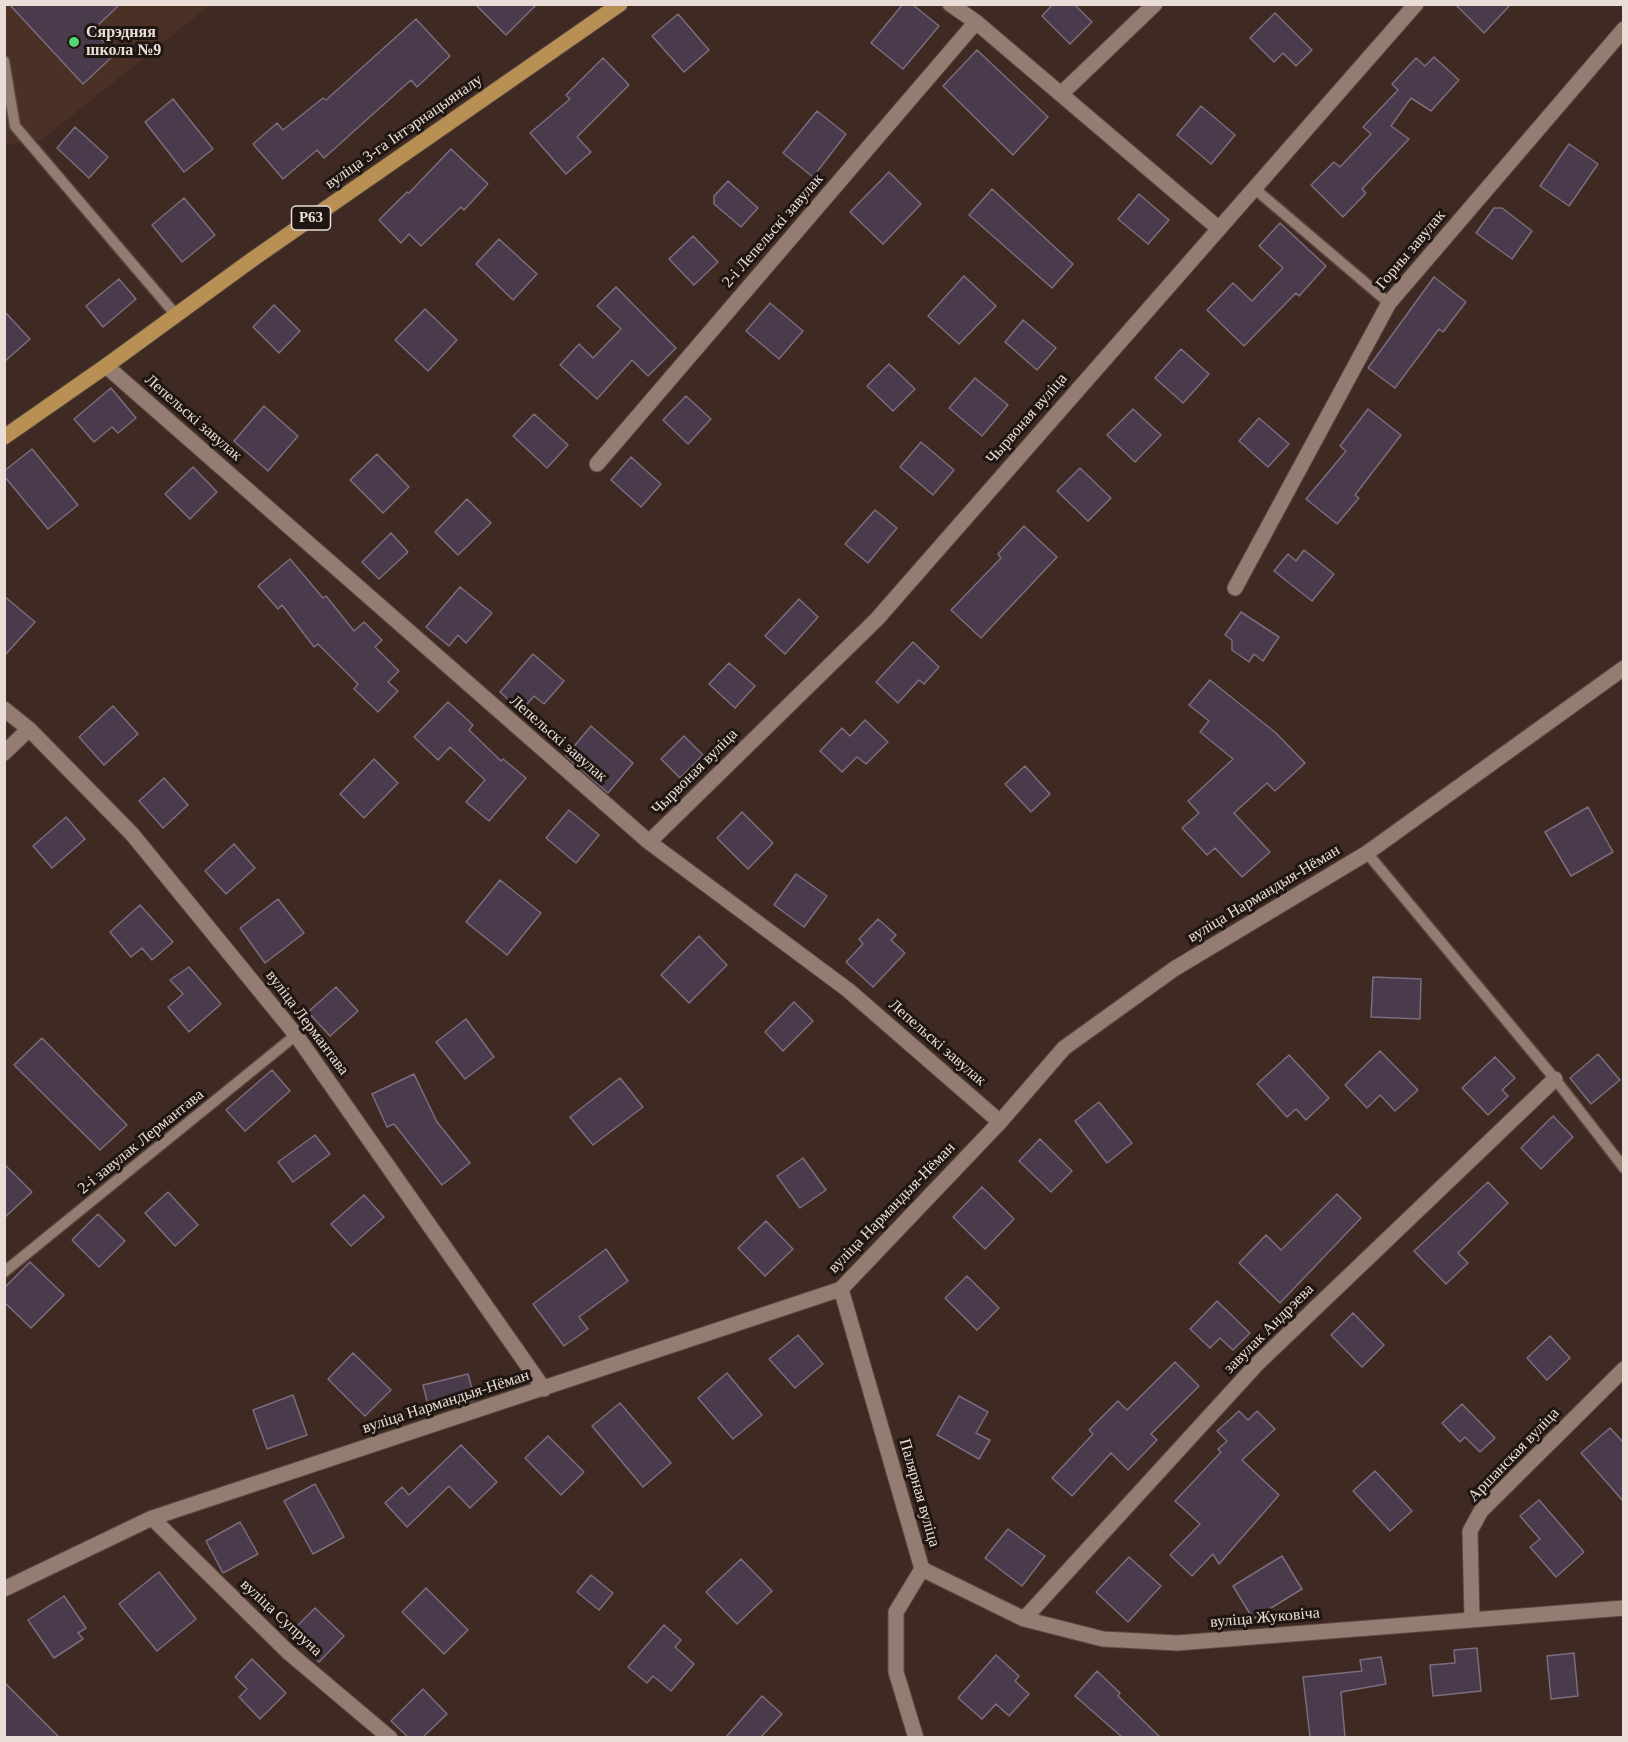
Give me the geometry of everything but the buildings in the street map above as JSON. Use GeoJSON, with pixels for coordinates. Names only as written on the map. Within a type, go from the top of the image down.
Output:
{"type":"FeatureCollection","features":[{"type":"Feature","properties":{"kind":"main road","name":"вуліца 3-га Інтэрнацыяналу"},"geometry":{"type":"LineString","coordinates":[[4,437],[253,259],[620,4]]}},
{"type":"Feature","properties":{"kind":"street"},"geometry":{"type":"LineString","coordinates":[[950,4],[976,22],[1218,228]]}},
{"type":"Feature","properties":{"kind":"street"},"geometry":{"type":"LineString","coordinates":[[1061,94],[1155,4]]}},
{"type":"Feature","properties":{"kind":"street","name":"Чырвоная вуліца"},"geometry":{"type":"LineString","coordinates":[[649,842],[877,619],[1416,4]]}},
{"type":"Feature","properties":{"kind":"street","name":"2-і Лепельскі завулак"},"geometry":{"type":"LineString","coordinates":[[597,464],[976,22]]}},
{"type":"Feature","properties":{"kind":"street","name":"Горны завулак"},"geometry":{"type":"LineString","coordinates":[[1235,588],[1389,303],[1623,29]]}},
{"type":"Feature","properties":{"kind":"street","name":"Лепельскі завулак"},"geometry":{"type":"LineString","coordinates":[[106,366],[649,842],[848,990],[1000,1122]]}},
{"type":"Feature","properties":{"kind":"street","name":"вуліца Нармандыя-Нёман"},"geometry":{"type":"LineString","coordinates":[[4,1588],[152,1518],[841,1289],[1000,1122],[1064,1048],[1174,969],[1367,853],[1623,668]]}},
{"type":"Feature","properties":{"kind":"street","name":"вуліца Лермантава"},"geometry":{"type":"LineString","coordinates":[[4,710],[29,729],[132,834],[296,1035],[544,1389]]}},
{"type":"Feature","properties":{"kind":"street"},"geometry":{"type":"LineString","coordinates":[[4,753],[29,729]]}},
{"type":"Feature","properties":{"kind":"street","name":"завулак Андрэева"},"geometry":{"type":"LineString","coordinates":[[1024,1619],[1258,1363],[1555,1079]]}},
{"type":"Feature","properties":{"kind":"street","name":"Палярная вуліца"},"geometry":{"type":"LineString","coordinates":[[841,1289],[922,1569],[896,1612],[896,1672],[916,1737]]}},
{"type":"Feature","properties":{"kind":"street","name":"Аршанская вуліца"},"geometry":{"type":"LineString","coordinates":[[1472,1619],[1470,1531],[1481,1511],[1623,1369]]}},
{"type":"Feature","properties":{"kind":"street","name":"вуліца Супруна"},"geometry":{"type":"LineString","coordinates":[[152,1518],[288,1652],[390,1737]]}},
{"type":"Feature","properties":{"kind":"street","name":"вуліца Жуковіча"},"geometry":{"type":"LineString","coordinates":[[922,1569],[1024,1619],[1103,1639],[1177,1643],[1623,1608]]}},
{"type":"Feature","properties":{"kind":"lane"},"geometry":{"type":"LineString","coordinates":[[4,61],[15,126],[176,315]]}},
{"type":"Feature","properties":{"kind":"lane"},"geometry":{"type":"LineString","coordinates":[[1255,189],[1389,303]]}},
{"type":"Feature","properties":{"kind":"lane"},"geometry":{"type":"LineString","coordinates":[[1367,853],[1555,1079],[1623,1168]]}},
{"type":"Feature","properties":{"kind":"lane","name":"2-і завулак Лермантава"},"geometry":{"type":"LineString","coordinates":[[4,1272],[296,1035]]}},
{"type":"Feature","properties":{"kind":"shaded area"},"geometry":{"type":"Polygon","coordinates":[[[4,5],[210,5],[41,140],[5,145],[4,5]]]}},
{"type":"Feature","properties":{"kind":"place","name":"Сярэдняя школа №9"},"geometry":{"type":"Point","coordinates":[74,42]}}]}
